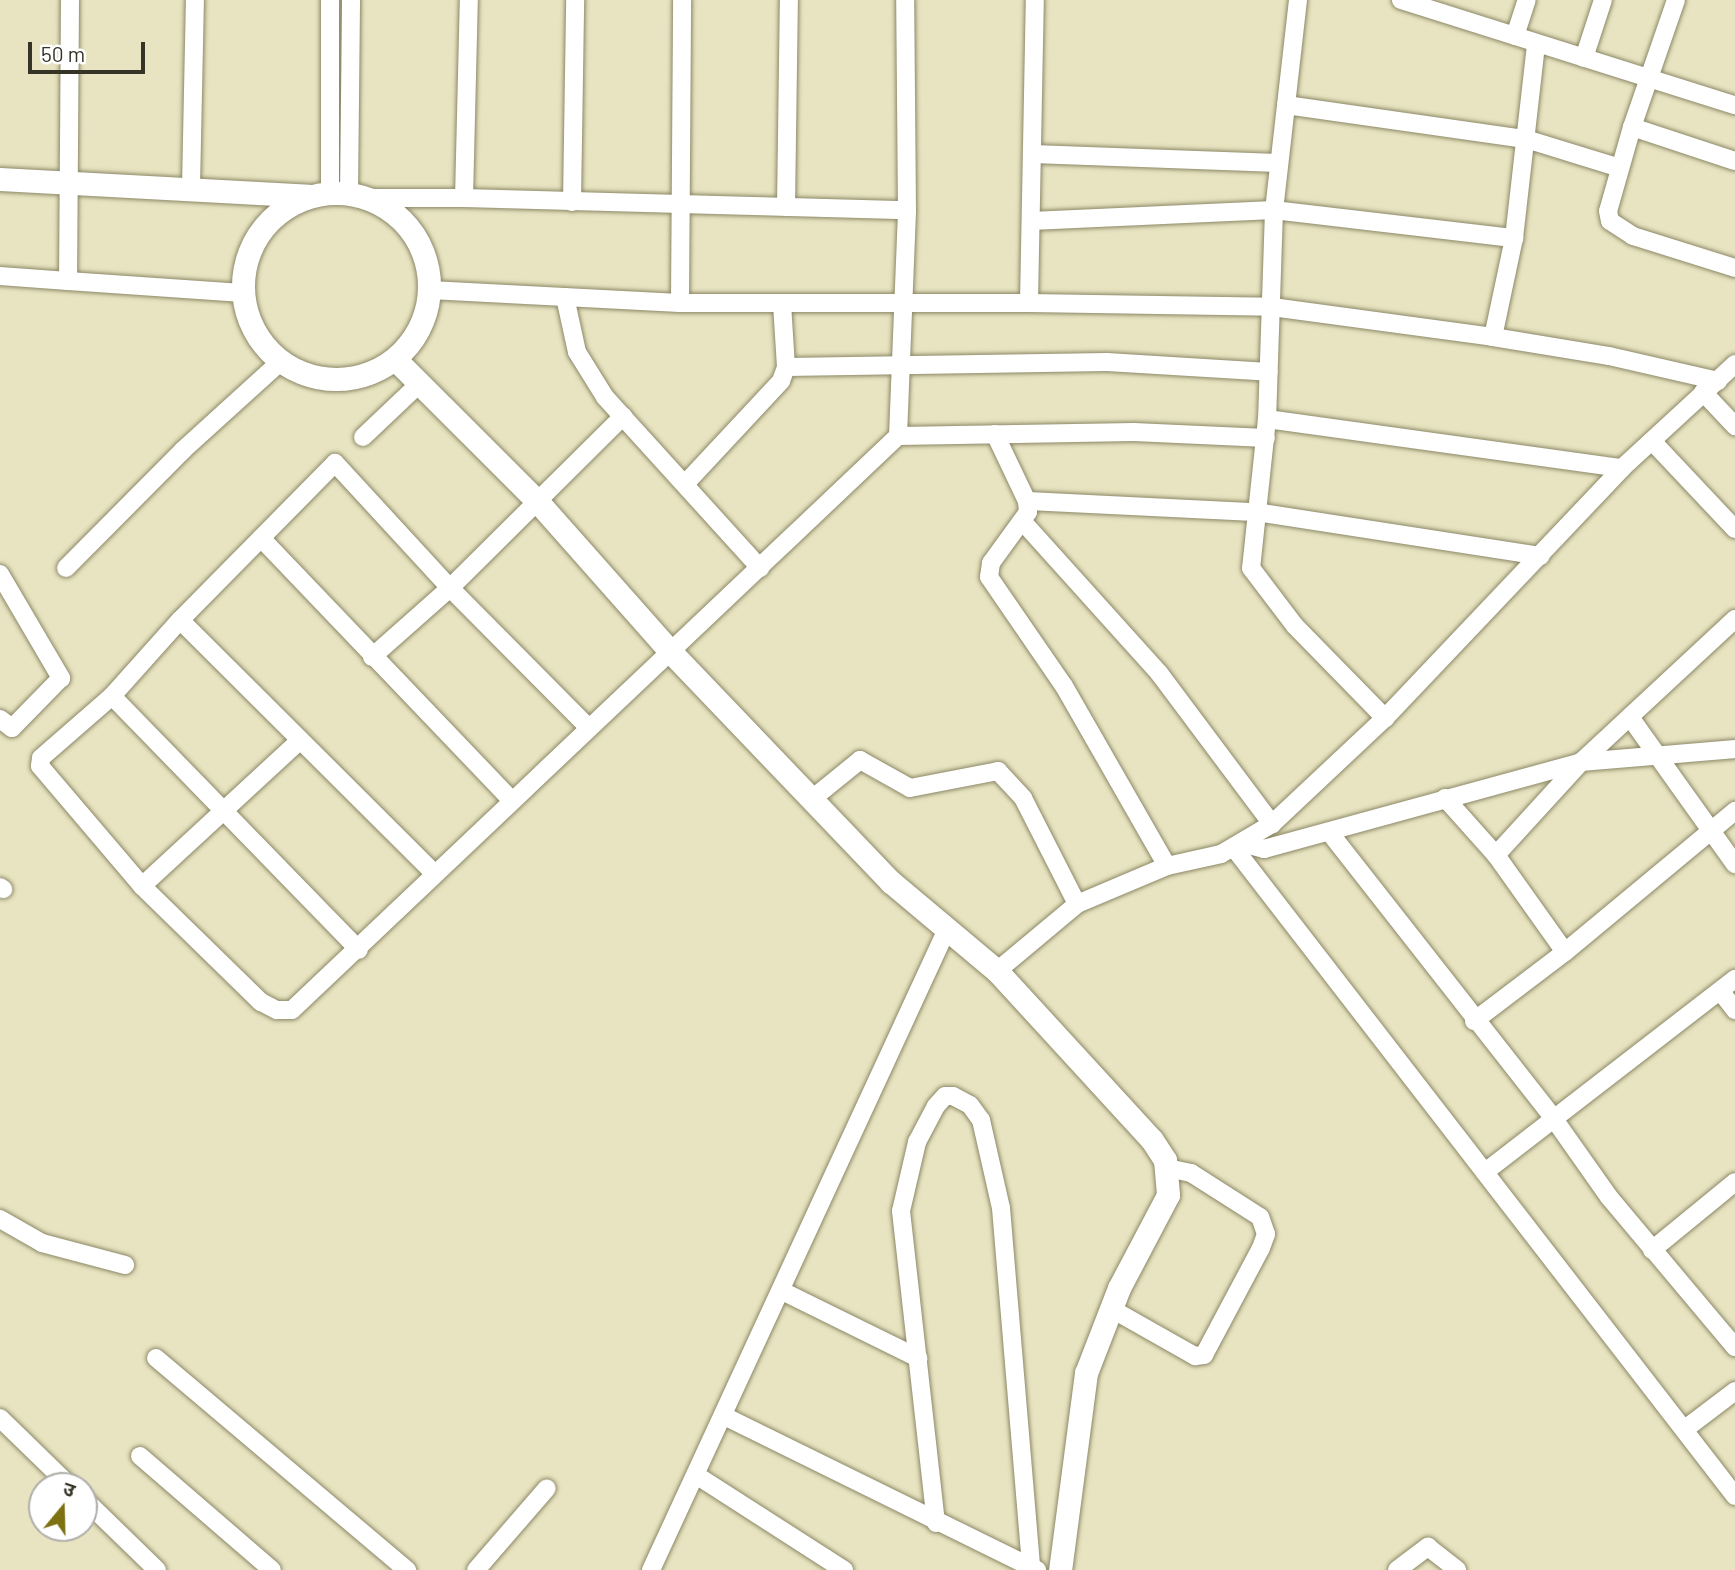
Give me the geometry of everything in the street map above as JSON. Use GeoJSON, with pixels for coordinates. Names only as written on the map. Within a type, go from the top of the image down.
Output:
{"type":"FeatureCollection","features":[{"type":"Feature","properties":{"kind":"street"},"geometry":{"type":"LineString","coordinates":[[68,281],[70,0]]}},
{"type":"Feature","properties":{"kind":"street"},"geometry":{"type":"LineString","coordinates":[[191,187],[195,0]]}},
{"type":"Feature","properties":{"kind":"street"},"geometry":{"type":"LineString","coordinates":[[330,0],[339,195]]}},
{"type":"Feature","properties":{"kind":"street"},"geometry":{"type":"LineString","coordinates":[[339,195],[351,0]]}},
{"type":"Feature","properties":{"kind":"street"},"geometry":{"type":"LineString","coordinates":[[464,198],[469,0]]}},
{"type":"Feature","properties":{"kind":"street"},"geometry":{"type":"LineString","coordinates":[[572,202],[575,0]]}},
{"type":"Feature","properties":{"kind":"street"},"geometry":{"type":"LineString","coordinates":[[680,303],[682,0]]}},
{"type":"Feature","properties":{"kind":"street"},"geometry":{"type":"LineString","coordinates":[[786,207],[789,0]]}},
{"type":"Feature","properties":{"kind":"street"},"geometry":{"type":"LineString","coordinates":[[589,728],[450,588],[335,463],[180,620],[112,696],[41,758],[40,766],[142,886],[261,1002],[277,1010],[292,1010],[359,950],[510,800],[589,728],[760,568],[898,436],[904,364],[907,210],[905,0]]}},
{"type":"Feature","properties":{"kind":"street"},"geometry":{"type":"LineString","coordinates":[[1029,303],[1035,0]]}},
{"type":"Feature","properties":{"kind":"street"},"geometry":{"type":"LineString","coordinates":[[1298,0],[1274,210],[1266,438],[1251,568],[1256,580],[1385,718]]}},
{"type":"Feature","properties":{"kind":"street"},"geometry":{"type":"LineString","coordinates":[[1401,0],[1735,105]]}},
{"type":"Feature","properties":{"kind":"street"},"geometry":{"type":"LineString","coordinates":[[1516,36],[1527,0]]}},
{"type":"Feature","properties":{"kind":"street"},"geometry":{"type":"LineString","coordinates":[[1584,58],[1603,0]]}},
{"type":"Feature","properties":{"kind":"street"},"geometry":{"type":"LineString","coordinates":[[1676,0],[1632,127],[1620,168],[1610,221],[1633,236],[1735,268]]}},
{"type":"Feature","properties":{"kind":"street"},"geometry":{"type":"LineString","coordinates":[[1493,337],[1514,238],[1536,44]]}},
{"type":"Feature","properties":{"kind":"street"},"geometry":{"type":"LineString","coordinates":[[1286,105],[1526,139],[1620,168]]}},
{"type":"Feature","properties":{"kind":"street"},"geometry":{"type":"LineString","coordinates":[[1632,127],[1735,160]]}},
{"type":"Feature","properties":{"kind":"street"},"geometry":{"type":"LineString","coordinates":[[1033,155],[1278,163]]}},
{"type":"Feature","properties":{"kind":"street"},"geometry":{"type":"LineString","coordinates":[[0,179],[339,195],[907,210]]}},
{"type":"Feature","properties":{"kind":"street"},"geometry":{"type":"LineString","coordinates":[[339,195],[400,219],[417,239],[427,264],[430,290],[425,316],[413,340],[395,359],[369,373],[340,379],[311,376],[280,362],[249,321],[243,293],[246,261],[260,232],[283,209],[339,195]]}},
{"type":"Feature","properties":{"kind":"street"},"geometry":{"type":"LineString","coordinates":[[1031,221],[1274,210],[1514,238]]}},
{"type":"Feature","properties":{"kind":"street"},"geometry":{"type":"LineString","coordinates":[[0,276],[243,293]]}},
{"type":"Feature","properties":{"kind":"street"},"geometry":{"type":"LineString","coordinates":[[430,290],[680,303],[905,306],[1029,303],[1272,307],[1493,337],[1609,356],[1718,381]]}},
{"type":"Feature","properties":{"kind":"street"},"geometry":{"type":"LineString","coordinates":[[565,297],[576,352],[623,416],[760,568]]}},
{"type":"Feature","properties":{"kind":"street"},"geometry":{"type":"LineString","coordinates":[[685,484],[763,405],[786,367],[782,304]]}},
{"type":"Feature","properties":{"kind":"street"},"geometry":{"type":"LineString","coordinates":[[395,359],[538,502],[670,651],[891,882],[997,971],[1152,1140],[1168,1168],[1168,1195],[1110,1308],[1086,1373],[1078,1415],[1060,1570]]}},
{"type":"Feature","properties":{"kind":"street"},"geometry":{"type":"LineString","coordinates":[[66,568],[183,450],[280,362]]}},
{"type":"Feature","properties":{"kind":"street"},"geometry":{"type":"LineString","coordinates":[[786,367],[1107,362],[1269,372]]}},
{"type":"Feature","properties":{"kind":"street"},"geometry":{"type":"LineString","coordinates":[[997,971],[1077,904],[1167,866],[1238,845],[1272,824],[1385,718],[1622,468],[1735,364]]}},
{"type":"Feature","properties":{"kind":"street"},"geometry":{"type":"LineString","coordinates":[[363,437],[420,383]]}},
{"type":"Feature","properties":{"kind":"street"},"geometry":{"type":"LineString","coordinates":[[1703,392],[1735,426]]}},
{"type":"Feature","properties":{"kind":"street"},"geometry":{"type":"LineString","coordinates":[[372,657],[450,588],[623,416]]}},
{"type":"Feature","properties":{"kind":"street"},"geometry":{"type":"LineString","coordinates":[[1267,419],[1622,468]]}},
{"type":"Feature","properties":{"kind":"street"},"geometry":{"type":"LineString","coordinates":[[898,436],[1133,432],[1266,438]]}},
{"type":"Feature","properties":{"kind":"street"},"geometry":{"type":"LineString","coordinates":[[995,434],[1027,501],[1023,522],[991,563],[989,577],[1064,686],[1167,866]]}},
{"type":"Feature","properties":{"kind":"street"},"geometry":{"type":"LineString","coordinates":[[1653,441],[1735,529]]}},
{"type":"Feature","properties":{"kind":"street"},"geometry":{"type":"LineString","coordinates":[[1027,501],[1256,512],[1541,556]]}},
{"type":"Feature","properties":{"kind":"street"},"geometry":{"type":"LineString","coordinates":[[1023,522],[1159,673],[1272,824]]}},
{"type":"Feature","properties":{"kind":"street"},"geometry":{"type":"LineString","coordinates":[[261,538],[510,800]]}},
{"type":"Feature","properties":{"kind":"street"},"geometry":{"type":"LineString","coordinates":[[0,574],[61,678],[12,728],[0,719]]}},
{"type":"Feature","properties":{"kind":"street"},"geometry":{"type":"LineString","coordinates":[[1496,855],[1581,762],[1735,619]]}},
{"type":"Feature","properties":{"kind":"street"},"geometry":{"type":"LineString","coordinates":[[180,620],[434,873]]}},
{"type":"Feature","properties":{"kind":"street"},"geometry":{"type":"LineString","coordinates":[[112,696],[221,812],[359,950]]}},
{"type":"Feature","properties":{"kind":"street"},"geometry":{"type":"LineString","coordinates":[[1630,717],[1709,832],[1735,864]]}},
{"type":"Feature","properties":{"kind":"street"},"geometry":{"type":"LineString","coordinates":[[142,886],[300,740]]}},
{"type":"Feature","properties":{"kind":"street"},"geometry":{"type":"LineString","coordinates":[[1238,845],[1265,849],[1581,762],[1735,749]]}},
{"type":"Feature","properties":{"kind":"street"},"geometry":{"type":"LineString","coordinates":[[812,799],[860,760],[910,788],[998,772],[1023,798],[1077,904]]}},
{"type":"Feature","properties":{"kind":"street"},"geometry":{"type":"LineString","coordinates":[[1445,798],[1496,855],[1565,952]]}},
{"type":"Feature","properties":{"kind":"street"},"geometry":{"type":"LineString","coordinates":[[1474,1021],[1565,952],[1735,811]]}},
{"type":"Feature","properties":{"kind":"street"},"geometry":{"type":"LineString","coordinates":[[1330,833],[1474,1021],[1554,1119],[1651,1250],[1735,1347]]}},
{"type":"Feature","properties":{"kind":"street"},"geometry":{"type":"LineString","coordinates":[[1238,845],[1485,1172],[1735,1496]]}},
{"type":"Feature","properties":{"kind":"street"},"geometry":{"type":"LineString","coordinates":[[651,1570],[947,929]]}},
{"type":"Feature","properties":{"kind":"street"},"geometry":{"type":"LineString","coordinates":[[1485,1172],[1735,979]]}},
{"type":"Feature","properties":{"kind":"street"},"geometry":{"type":"LineString","coordinates":[[1721,992],[1735,1010]]}},
{"type":"Feature","properties":{"kind":"street"},"geometry":{"type":"LineString","coordinates":[[724,1416],[936,1523],[1034,1568],[1001,1208],[981,1121],[970,1105],[953,1096],[945,1096],[925,1125],[902,1197],[936,1523]]}},
{"type":"Feature","properties":{"kind":"street"},"geometry":{"type":"LineString","coordinates":[[1110,1308],[1195,1356],[1204,1355],[1261,1248],[1266,1234],[1260,1217],[1204,1180],[1168,1168]]}},
{"type":"Feature","properties":{"kind":"street"},"geometry":{"type":"LineString","coordinates":[[1651,1250],[1735,1182]]}},
{"type":"Feature","properties":{"kind":"street"},"geometry":{"type":"LineString","coordinates":[[0,1219],[42,1243],[125,1265]]}},
{"type":"Feature","properties":{"kind":"street"},"geometry":{"type":"LineString","coordinates":[[782,1291],[918,1357]]}},
{"type":"Feature","properties":{"kind":"street"},"geometry":{"type":"LineString","coordinates":[[156,1358],[407,1570]]}},
{"type":"Feature","properties":{"kind":"street"},"geometry":{"type":"LineString","coordinates":[[1685,1429],[1735,1391]]}},
{"type":"Feature","properties":{"kind":"street"},"geometry":{"type":"LineString","coordinates":[[0,1418],[56,1472]]}},
{"type":"Feature","properties":{"kind":"street"},"geometry":{"type":"LineString","coordinates":[[140,1456],[272,1570]]}},
{"type":"Feature","properties":{"kind":"street"},"geometry":{"type":"LineString","coordinates":[[696,1475],[844,1570]]}},
{"type":"Feature","properties":{"kind":"street"},"geometry":{"type":"LineString","coordinates":[[477,1570],[547,1488]]}},
{"type":"Feature","properties":{"kind":"street"},"geometry":{"type":"LineString","coordinates":[[98,1512],[158,1570]]}},
{"type":"Feature","properties":{"kind":"street"},"geometry":{"type":"LineString","coordinates":[[1397,1570],[1429,1547],[1457,1570]]}}]}
